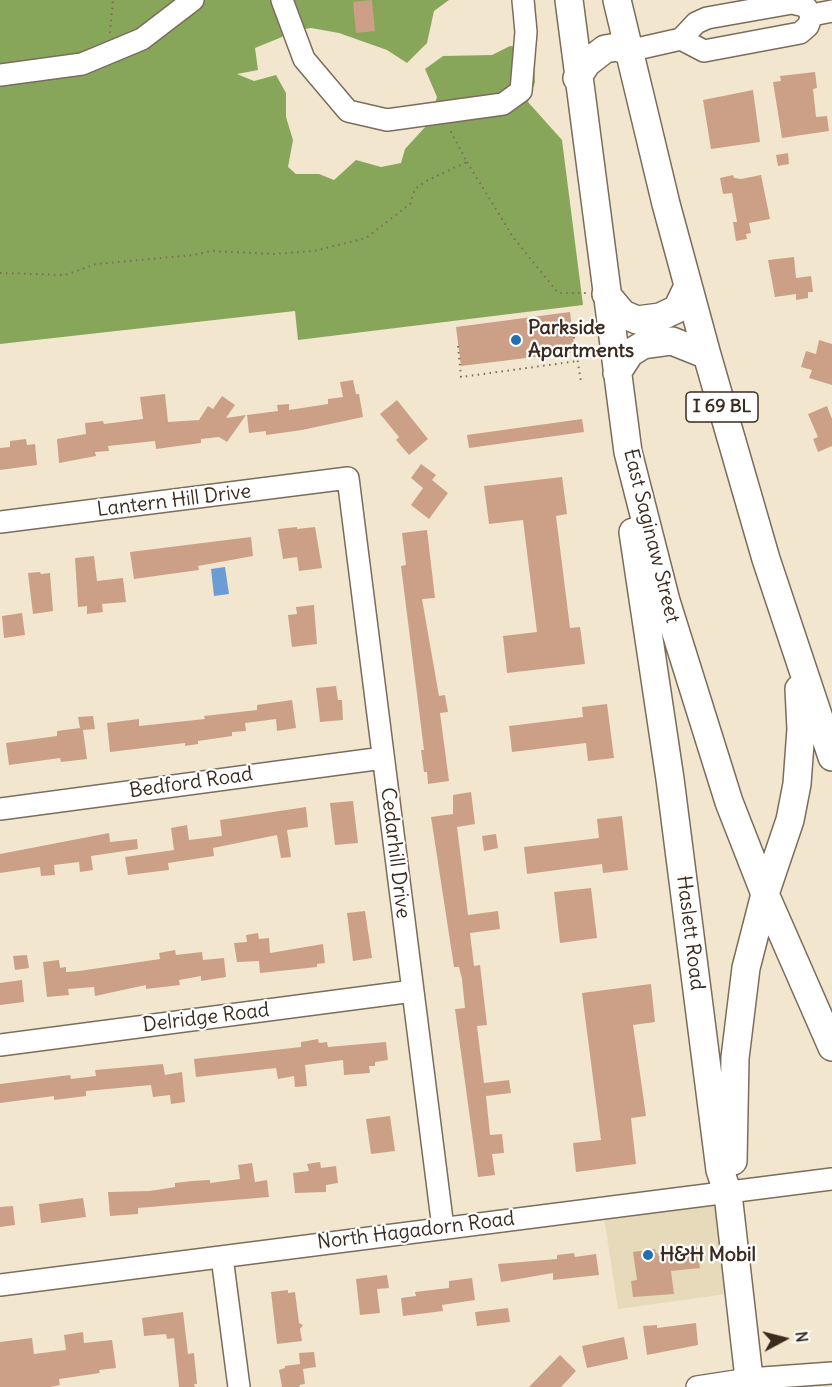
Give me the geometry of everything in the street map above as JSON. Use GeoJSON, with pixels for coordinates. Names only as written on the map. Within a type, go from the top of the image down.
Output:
{"type":"FeatureCollection","features":[{"type":"Feature","properties":{"kind":"main road","name":"East Saginaw Street"},"geometry":{"type":"LineString","coordinates":[[568,0],[597,293],[617,374],[628,452],[666,601],[729,802],[765,894],[832,1047]]}},
{"type":"Feature","properties":{"kind":"main road","name":"I 69 BL"},"geometry":{"type":"LineString","coordinates":[[617,0],[628,51],[707,354],[788,628],[832,757]]}},
{"type":"Feature","properties":{"kind":"main road"},"geometry":{"type":"LineString","coordinates":[[577,78],[587,63],[605,49],[617,47],[628,51]]}},
{"type":"Feature","properties":{"kind":"main road"},"geometry":{"type":"LineString","coordinates":[[597,293],[623,314],[637,320],[660,317],[677,309],[688,286]]}},
{"type":"Feature","properties":{"kind":"main road"},"geometry":{"type":"LineString","coordinates":[[617,374],[630,353],[643,345],[672,340],[707,354]]}},
{"type":"Feature","properties":{"kind":"main road","name":"Haslett Road"},"geometry":{"type":"LineString","coordinates":[[636,481],[629,498],[670,779],[720,1170],[728,1194],[749,1383]]}},
{"type":"Feature","properties":{"kind":"main road"},"geometry":{"type":"LineString","coordinates":[[728,1194],[733,1168],[733,1089],[746,968],[765,894],[790,820],[801,754],[798,682],[788,628]]}},
{"type":"Feature","properties":{"kind":"street"},"geometry":{"type":"LineString","coordinates":[[0,75],[82,64],[108,54],[142,39],[194,0]]}},
{"type":"Feature","properties":{"kind":"street"},"geometry":{"type":"LineString","coordinates":[[282,0],[303,59],[348,111],[387,120],[503,104],[521,91],[526,32],[523,0]]}},
{"type":"Feature","properties":{"kind":"street"},"geometry":{"type":"LineString","coordinates":[[628,51],[681,39],[696,23],[707,18],[792,3],[822,13],[800,33],[704,51],[681,39]]}},
{"type":"Feature","properties":{"kind":"street","name":"Lantern Hill Drive"},"geometry":{"type":"LineString","coordinates":[[0,522],[348,478]]}},
{"type":"Feature","properties":{"kind":"street","name":"Cedarhill Drive"},"geometry":{"type":"LineString","coordinates":[[348,478],[443,1228]]}},
{"type":"Feature","properties":{"kind":"street","name":"Bedford Road"},"geometry":{"type":"LineString","coordinates":[[0,809],[383,758]]}},
{"type":"Feature","properties":{"kind":"street","name":"Delridge Road"},"geometry":{"type":"LineString","coordinates":[[0,1045],[413,991]]}},
{"type":"Feature","properties":{"kind":"street","name":"North Hagadorn Road"},"geometry":{"type":"LineString","coordinates":[[0,1285],[832,1179]]}},
{"type":"Feature","properties":{"kind":"street"},"geometry":{"type":"LineString","coordinates":[[222,1257],[239,1387]]}},
{"type":"Feature","properties":{"kind":"street"},"geometry":{"type":"LineString","coordinates":[[697,1387],[832,1374]]}},
{"type":"Feature","properties":{"kind":"path"},"geometry":{"type":"LineString","coordinates":[[108,54],[113,0]]}},
{"type":"Feature","properties":{"kind":"path"},"geometry":{"type":"LineString","coordinates":[[445,113],[452,139],[513,237],[558,293],[597,293]]}},
{"type":"Feature","properties":{"kind":"path"},"geometry":{"type":"LineString","coordinates":[[0,273],[49,276],[127,260],[194,255],[211,251],[294,252],[345,244],[366,238],[410,204],[415,189],[428,180],[467,162]]}},
{"type":"Feature","properties":{"kind":"path"},"geometry":{"type":"LineString","coordinates":[[573,331],[582,382]]}},
{"type":"Feature","properties":{"kind":"path"},"geometry":{"type":"LineString","coordinates":[[458,346],[461,377],[578,361]]}},
{"type":"Feature","properties":{"kind":"shaded area"},"geometry":{"type":"Polygon","coordinates":[[[721,1196],[734,1293],[618,1309],[603,1211],[721,1196]]]}},
{"type":"Feature","properties":{"kind":"green space"},"geometry":{"type":"Polygon","coordinates":[[[0,0],[449,0],[434,11],[427,43],[407,63],[387,50],[339,33],[311,28],[285,32],[282,37],[255,48],[258,70],[237,74],[254,81],[276,75],[286,93],[286,117],[293,140],[288,167],[296,174],[319,174],[334,180],[356,160],[381,167],[401,163],[405,149],[427,125],[437,97],[425,69],[443,56],[492,55],[510,46],[533,49],[535,82],[528,102],[562,140],[583,305],[298,340],[295,311],[0,344],[0,0]]]}},
{"type":"Feature","properties":{"kind":"water"},"geometry":{"type":"Polygon","coordinates":[[[225,567],[229,594],[214,596],[211,569],[225,567]]]}},
{"type":"Feature","properties":{"kind":"building"},"geometry":{"type":"Polygon","coordinates":[[[372,0],[375,31],[356,33],[353,2],[372,0]]]}},
{"type":"Feature","properties":{"kind":"building"},"geometry":{"type":"Polygon","coordinates":[[[815,72],[817,88],[813,89],[816,117],[827,116],[829,131],[782,138],[773,82],[781,81],[780,76],[815,72]]]}},
{"type":"Feature","properties":{"kind":"building"},"geometry":{"type":"Polygon","coordinates":[[[753,90],[760,142],[711,149],[703,100],[753,90]]]}},
{"type":"Feature","properties":{"kind":"building"},"geometry":{"type":"Polygon","coordinates":[[[788,153],[789,164],[778,166],[776,155],[788,153]]]}},
{"type":"Feature","properties":{"kind":"building"},"geometry":{"type":"Polygon","coordinates":[[[733,175],[734,178],[741,179],[761,175],[770,219],[749,223],[751,233],[746,234],[747,239],[736,241],[733,222],[737,222],[732,193],[723,194],[720,178],[733,175]]]}},
{"type":"Feature","properties":{"kind":"building"},"geometry":{"type":"Polygon","coordinates":[[[794,257],[796,278],[811,276],[813,292],[808,292],[808,298],[796,300],[796,294],[775,297],[768,260],[794,257]]]}},
{"type":"Feature","properties":{"kind":"building","name":"Parkside Apartments"},"geometry":{"type":"Polygon","coordinates":[[[570,312],[575,352],[461,366],[456,327],[570,312]]]}},
{"type":"Feature","properties":{"kind":"building"},"geometry":{"type":"Polygon","coordinates":[[[819,340],[832,344],[832,385],[809,378],[812,370],[801,367],[806,351],[816,354],[819,340]]]}},
{"type":"Feature","properties":{"kind":"building"},"geometry":{"type":"Polygon","coordinates":[[[353,380],[356,394],[359,394],[363,417],[302,430],[266,435],[266,431],[249,433],[247,415],[278,411],[277,405],[289,404],[289,410],[328,404],[328,399],[343,397],[340,382],[353,380]]]}},
{"type":"Feature","properties":{"kind":"building"},"geometry":{"type":"Polygon","coordinates":[[[165,394],[168,422],[199,420],[208,406],[213,409],[222,396],[235,405],[226,418],[246,415],[227,442],[219,437],[201,439],[201,443],[156,449],[155,441],[108,446],[109,451],[95,452],[96,456],[59,463],[57,439],[86,434],[85,423],[103,421],[104,424],[143,419],[140,397],[165,394]]]}},
{"type":"Feature","properties":{"kind":"building"},"geometry":{"type":"Polygon","coordinates":[[[397,400],[428,439],[409,455],[396,440],[399,437],[380,414],[397,400]]]}},
{"type":"Feature","properties":{"kind":"building"},"geometry":{"type":"Polygon","coordinates":[[[827,406],[832,419],[832,446],[818,452],[813,439],[818,437],[808,414],[827,406]]]}},
{"type":"Feature","properties":{"kind":"building"},"geometry":{"type":"Polygon","coordinates":[[[582,419],[584,432],[469,448],[467,435],[582,419]]]}},
{"type":"Feature","properties":{"kind":"building"},"geometry":{"type":"Polygon","coordinates":[[[26,439],[27,445],[35,444],[37,465],[0,470],[0,448],[10,447],[10,441],[26,439]]]}},
{"type":"Feature","properties":{"kind":"building"},"geometry":{"type":"Polygon","coordinates":[[[421,464],[436,475],[432,480],[448,493],[429,519],[411,505],[423,488],[411,478],[421,464]]]}},
{"type":"Feature","properties":{"kind":"building"},"geometry":{"type":"Polygon","coordinates":[[[562,477],[567,514],[556,516],[570,628],[580,627],[585,664],[507,673],[503,636],[537,632],[523,520],[489,524],[484,486],[562,477]]]}},
{"type":"Feature","properties":{"kind":"building"},"geometry":{"type":"Polygon","coordinates":[[[297,527],[297,529],[315,527],[322,568],[299,571],[297,557],[283,559],[278,529],[297,527]]]}},
{"type":"Feature","properties":{"kind":"building"},"geometry":{"type":"Polygon","coordinates":[[[427,530],[435,598],[422,599],[439,696],[445,695],[448,712],[440,713],[449,781],[428,784],[421,750],[424,750],[401,566],[406,565],[402,533],[427,530]]]}},
{"type":"Feature","properties":{"kind":"building"},"geometry":{"type":"Polygon","coordinates":[[[251,537],[253,556],[198,566],[199,570],[134,579],[130,552],[251,537]]]}},
{"type":"Feature","properties":{"kind":"building"},"geometry":{"type":"Polygon","coordinates":[[[94,556],[97,581],[123,578],[126,602],[102,604],[103,612],[87,614],[87,606],[78,607],[75,558],[94,556]]]}},
{"type":"Feature","properties":{"kind":"building"},"geometry":{"type":"Polygon","coordinates":[[[40,572],[41,574],[50,573],[53,611],[33,614],[28,573],[40,572]]]}},
{"type":"Feature","properties":{"kind":"building"},"geometry":{"type":"Polygon","coordinates":[[[314,605],[317,644],[292,647],[288,615],[297,614],[296,607],[314,605]]]}},
{"type":"Feature","properties":{"kind":"building"},"geometry":{"type":"Polygon","coordinates":[[[22,613],[25,635],[4,638],[2,616],[22,613]]]}},
{"type":"Feature","properties":{"kind":"building"},"geometry":{"type":"Polygon","coordinates":[[[336,686],[338,700],[342,700],[343,720],[320,722],[316,688],[336,686]]]}},
{"type":"Feature","properties":{"kind":"building"},"geometry":{"type":"Polygon","coordinates":[[[292,700],[296,728],[277,731],[276,719],[245,723],[246,731],[232,732],[232,736],[198,741],[198,744],[185,746],[185,743],[110,752],[107,723],[139,719],[139,726],[205,719],[204,716],[257,710],[257,705],[292,700]]]}},
{"type":"Feature","properties":{"kind":"building"},"geometry":{"type":"Polygon","coordinates":[[[607,704],[614,758],[588,761],[586,743],[512,752],[509,726],[583,717],[582,707],[607,704]]]}},
{"type":"Feature","properties":{"kind":"building"},"geometry":{"type":"Polygon","coordinates":[[[93,716],[95,729],[83,730],[87,759],[61,762],[60,758],[9,765],[6,743],[57,736],[57,731],[80,728],[78,717],[93,716]]]}},
{"type":"Feature","properties":{"kind":"building"},"geometry":{"type":"Polygon","coordinates":[[[471,792],[475,824],[457,827],[468,915],[498,911],[500,929],[470,933],[474,966],[480,965],[487,1025],[477,1026],[484,1083],[509,1080],[511,1093],[486,1096],[490,1135],[502,1134],[504,1153],[492,1154],[495,1175],[478,1177],[455,1009],[465,1008],[462,979],[459,967],[454,967],[431,817],[453,814],[453,795],[471,792]]]}},
{"type":"Feature","properties":{"kind":"building"},"geometry":{"type":"Polygon","coordinates":[[[353,801],[358,843],[335,845],[330,803],[353,801]]]}},
{"type":"Feature","properties":{"kind":"building"},"geometry":{"type":"Polygon","coordinates":[[[306,807],[308,827],[287,830],[291,857],[281,858],[277,835],[213,848],[214,856],[168,863],[169,870],[128,875],[125,857],[174,850],[171,828],[187,825],[189,840],[222,836],[220,820],[306,807]]]}},
{"type":"Feature","properties":{"kind":"building"},"geometry":{"type":"Polygon","coordinates":[[[622,816],[628,870],[603,873],[602,864],[527,874],[524,847],[599,838],[597,819],[622,816]]]}},
{"type":"Feature","properties":{"kind":"building"},"geometry":{"type":"Polygon","coordinates":[[[109,833],[110,842],[137,839],[138,849],[91,856],[93,870],[80,872],[79,862],[54,865],[55,875],[41,876],[40,867],[0,873],[0,854],[109,833]]]}},
{"type":"Feature","properties":{"kind":"building"},"geometry":{"type":"Polygon","coordinates":[[[496,834],[498,848],[484,851],[482,836],[496,834]]]}},
{"type":"Feature","properties":{"kind":"building"},"geometry":{"type":"Polygon","coordinates":[[[591,888],[597,938],[560,943],[554,892],[591,888]]]}},
{"type":"Feature","properties":{"kind":"building"},"geometry":{"type":"Polygon","coordinates":[[[365,911],[372,958],[353,961],[347,913],[365,911]]]}},
{"type":"Feature","properties":{"kind":"building"},"geometry":{"type":"Polygon","coordinates":[[[258,933],[259,939],[269,938],[270,953],[323,944],[325,963],[317,964],[317,967],[260,973],[259,961],[237,962],[234,943],[247,942],[246,935],[258,933]]]}},
{"type":"Feature","properties":{"kind":"building"},"geometry":{"type":"Polygon","coordinates":[[[175,950],[176,955],[202,952],[203,960],[224,958],[226,977],[201,981],[201,976],[179,980],[180,985],[146,989],[146,985],[95,996],[94,987],[68,989],[69,995],[47,997],[43,962],[59,960],[60,968],[66,967],[66,972],[79,971],[160,959],[159,953],[175,950]]]}},
{"type":"Feature","properties":{"kind":"building"},"geometry":{"type":"Polygon","coordinates":[[[27,955],[29,968],[15,970],[13,956],[27,955]]]}},
{"type":"Feature","properties":{"kind":"building"},"geometry":{"type":"Polygon","coordinates":[[[22,980],[24,1002],[0,1005],[0,983],[22,980]]]}},
{"type":"Feature","properties":{"kind":"building"},"geometry":{"type":"Polygon","coordinates":[[[651,984],[655,1022],[633,1025],[646,1116],[631,1118],[636,1164],[576,1172],[573,1143],[601,1140],[582,993],[651,984]]]}},
{"type":"Feature","properties":{"kind":"building"},"geometry":{"type":"Polygon","coordinates":[[[318,1039],[319,1043],[327,1042],[328,1047],[386,1042],[388,1060],[375,1062],[375,1066],[369,1066],[370,1073],[344,1075],[343,1060],[305,1065],[307,1086],[295,1087],[294,1076],[278,1079],[276,1068],[196,1077],[194,1059],[301,1047],[301,1042],[318,1039]]]}},
{"type":"Feature","properties":{"kind":"building"},"geometry":{"type":"Polygon","coordinates":[[[163,1064],[165,1075],[182,1072],[185,1102],[171,1104],[170,1095],[153,1097],[151,1085],[86,1091],[86,1096],[54,1100],[54,1096],[0,1103],[0,1084],[70,1075],[71,1079],[96,1076],[95,1070],[163,1064]]]}},
{"type":"Feature","properties":{"kind":"building"},"geometry":{"type":"Polygon","coordinates":[[[390,1116],[395,1151],[371,1154],[366,1119],[390,1116]]]}},
{"type":"Feature","properties":{"kind":"building"},"geometry":{"type":"Polygon","coordinates":[[[320,1162],[321,1168],[336,1166],[338,1183],[326,1185],[326,1192],[295,1193],[293,1173],[309,1171],[307,1164],[320,1162]]]}},
{"type":"Feature","properties":{"kind":"building"},"geometry":{"type":"Polygon","coordinates":[[[252,1163],[255,1182],[267,1180],[269,1197],[138,1208],[138,1214],[110,1216],[108,1192],[150,1191],[175,1187],[175,1183],[210,1180],[210,1183],[240,1179],[238,1165],[252,1163]]]}},
{"type":"Feature","properties":{"kind":"building"},"geometry":{"type":"Polygon","coordinates":[[[83,1198],[86,1217],[41,1223],[39,1204],[83,1198]]]}},
{"type":"Feature","properties":{"kind":"building"},"geometry":{"type":"Polygon","coordinates":[[[13,1206],[15,1225],[0,1227],[0,1207],[13,1206]]]}},
{"type":"Feature","properties":{"kind":"building"},"geometry":{"type":"Polygon","coordinates":[[[697,1247],[700,1268],[671,1271],[674,1294],[633,1297],[631,1281],[637,1280],[633,1252],[655,1249],[656,1253],[697,1247]]]}},
{"type":"Feature","properties":{"kind":"building"},"geometry":{"type":"Polygon","coordinates":[[[574,1253],[575,1257],[596,1254],[599,1275],[553,1280],[553,1273],[501,1282],[498,1264],[557,1259],[557,1255],[574,1253]]]}},
{"type":"Feature","properties":{"kind":"building"},"geometry":{"type":"Polygon","coordinates":[[[387,1275],[389,1288],[377,1289],[380,1313],[360,1315],[356,1279],[387,1275]]]}},
{"type":"Feature","properties":{"kind":"building"},"geometry":{"type":"Polygon","coordinates":[[[472,1278],[475,1300],[442,1305],[443,1311],[403,1316],[401,1298],[416,1296],[415,1292],[449,1288],[449,1281],[472,1278]]]}},
{"type":"Feature","properties":{"kind":"building"},"geometry":{"type":"Polygon","coordinates":[[[288,1290],[288,1293],[295,1292],[299,1323],[303,1325],[300,1329],[302,1341],[277,1344],[271,1292],[288,1290]]]}},
{"type":"Feature","properties":{"kind":"building"},"geometry":{"type":"Polygon","coordinates":[[[508,1308],[510,1322],[477,1326],[475,1312],[508,1308]]]}},
{"type":"Feature","properties":{"kind":"building"},"geometry":{"type":"Polygon","coordinates":[[[183,1312],[188,1354],[194,1353],[197,1384],[194,1384],[195,1387],[179,1387],[174,1338],[167,1339],[166,1334],[144,1336],[142,1318],[183,1312]]]}},
{"type":"Feature","properties":{"kind":"building"},"geometry":{"type":"Polygon","coordinates":[[[696,1323],[698,1345],[647,1355],[643,1326],[657,1325],[657,1328],[696,1323]]]}},
{"type":"Feature","properties":{"kind":"building"},"geometry":{"type":"Polygon","coordinates":[[[83,1332],[84,1343],[112,1340],[116,1368],[99,1370],[100,1373],[59,1379],[60,1385],[50,1387],[0,1387],[0,1342],[32,1338],[34,1354],[66,1350],[64,1335],[83,1332]]]}},
{"type":"Feature","properties":{"kind":"building"},"geometry":{"type":"Polygon","coordinates":[[[624,1337],[628,1359],[587,1368],[582,1346],[624,1337]]]}},
{"type":"Feature","properties":{"kind":"building"},"geometry":{"type":"Polygon","coordinates":[[[314,1352],[316,1367],[303,1369],[305,1384],[299,1385],[300,1387],[282,1387],[279,1370],[285,1366],[300,1364],[299,1353],[314,1352]]]}},
{"type":"Feature","properties":{"kind":"building"},"geometry":{"type":"Polygon","coordinates":[[[560,1355],[576,1371],[561,1387],[529,1387],[560,1355]]]}},
{"type":"Feature","properties":{"kind":"place","name":"Parkside Apartments"},"geometry":{"type":"Point","coordinates":[516,340]}},
{"type":"Feature","properties":{"kind":"place","name":"H&H Mobil"},"geometry":{"type":"Point","coordinates":[648,1255]}}]}
